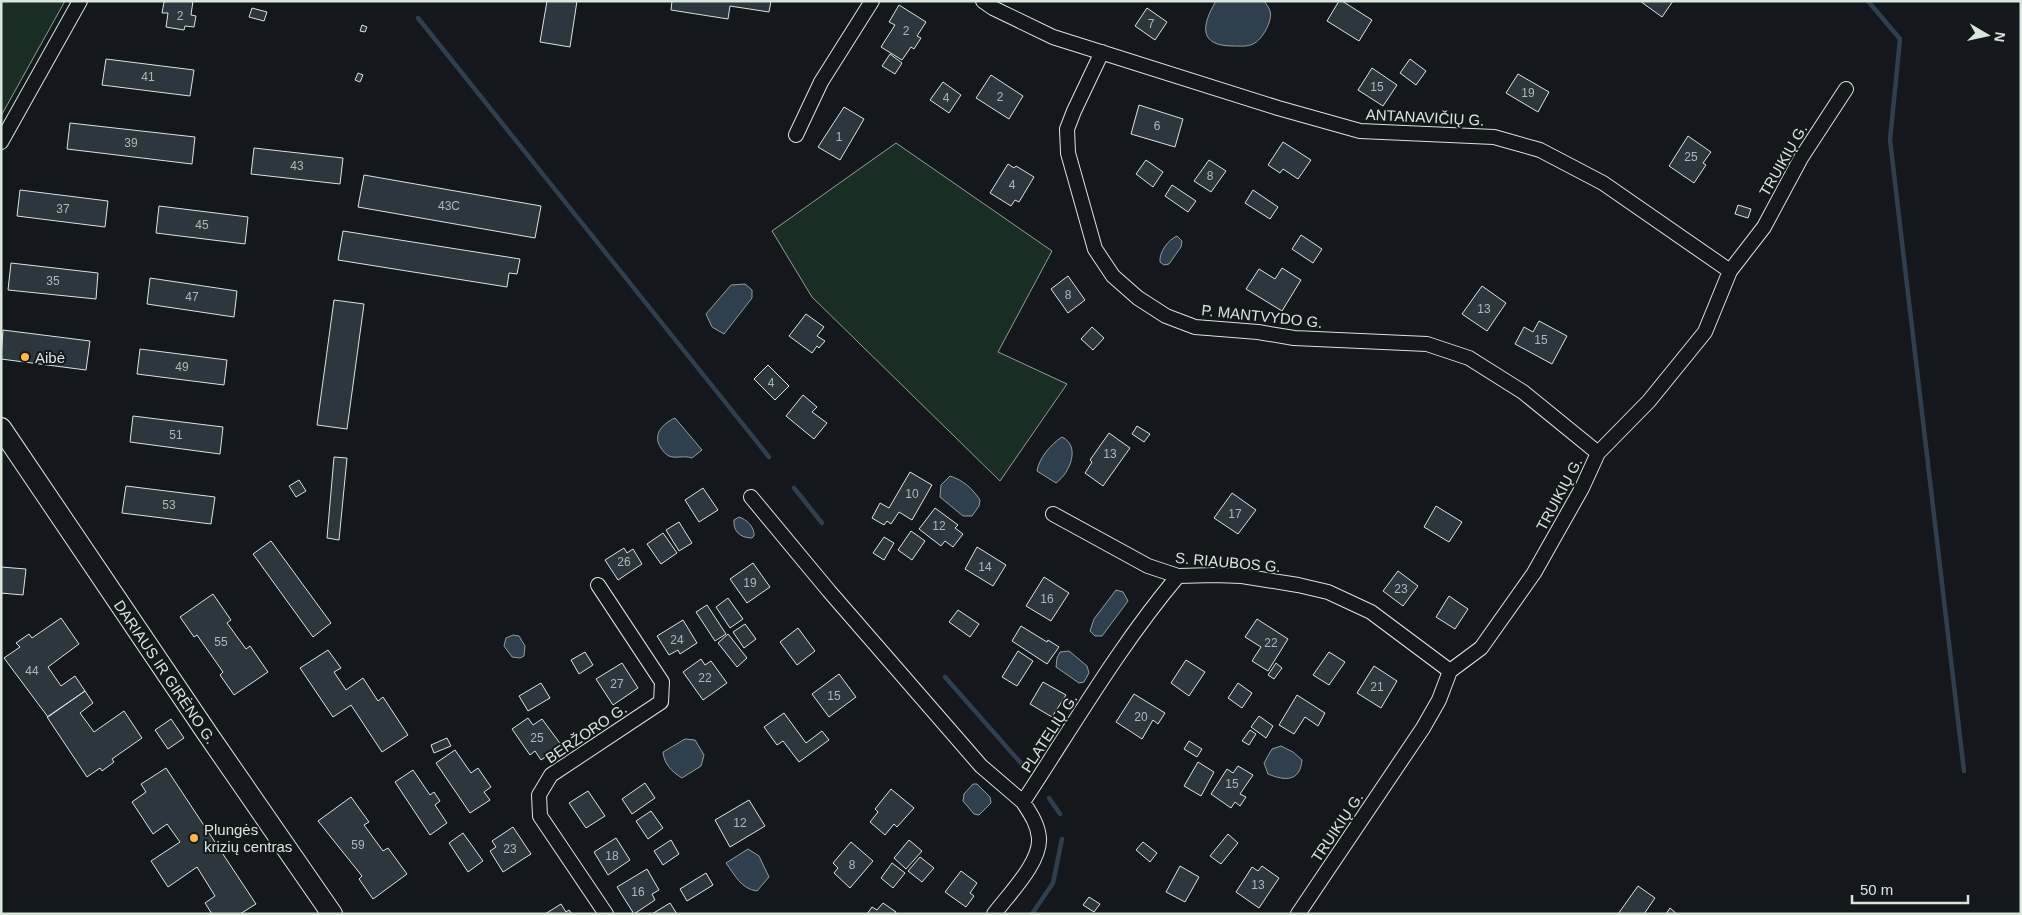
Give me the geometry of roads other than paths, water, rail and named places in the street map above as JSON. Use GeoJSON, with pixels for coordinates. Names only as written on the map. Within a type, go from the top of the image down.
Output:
{"type":"FeatureCollection","features":[{"type":"Feature","properties":{"kind":"main road","name":"DARIAUS IR GIRĖNO G."},"geometry":{"type":"LineString","coordinates":[[1,428],[332,914]]}},
{"type":"Feature","properties":{"kind":"street"},"geometry":{"type":"LineString","coordinates":[[1,142],[80,1]]}},
{"type":"Feature","properties":{"kind":"street"},"geometry":{"type":"LineString","coordinates":[[796,135],[821,82],[872,1]]}},
{"type":"Feature","properties":{"kind":"street","name":"ANTANAVIČIŲ G."},"geometry":{"type":"LineString","coordinates":[[983,1],[993,8],[1053,36],[1278,108],[1360,130],[1494,137],[1540,150],[1603,183],[1730,271]]}},
{"type":"Feature","properties":{"kind":"street","name":"P. MANTVYDO G."},"geometry":{"type":"LineString","coordinates":[[1102,52],[1074,111],[1068,129],[1068,153],[1095,249],[1113,276],[1138,298],[1166,316],[1195,327],[1258,332],[1294,338],[1427,344],[1469,358],[1515,387],[1598,453]]}},
{"type":"Feature","properties":{"kind":"street","name":"TRUIKIŲ G."},"geometry":{"type":"LineString","coordinates":[[1298,914],[1423,728],[1439,700],[1450,672],[1480,648],[1534,573],[1582,488],[1598,453],[1649,401],[1705,332],[1730,271],[1764,228],[1801,158],[1846,89]]}},
{"type":"Feature","properties":{"kind":"street"},"geometry":{"type":"LineString","coordinates":[[751,497],[835,598],[981,766],[1023,802],[1034,819],[1039,836],[1039,848],[1035,860],[994,914]]}},
{"type":"Feature","properties":{"kind":"street","name":"S. RIAUBOS G."},"geometry":{"type":"LineString","coordinates":[[1053,514],[1148,566],[1178,576],[1242,576],[1328,592],[1371,612],[1450,672]]}},
{"type":"Feature","properties":{"kind":"street","name":"PLATELIŲ G."},"geometry":{"type":"LineString","coordinates":[[1023,802],[1126,644],[1154,604],[1178,576]]}},
{"type":"Feature","properties":{"kind":"street","name":"BERŽORO G."},"geometry":{"type":"LineString","coordinates":[[598,585],[662,682],[661,702],[551,775],[539,794],[540,816],[606,914]]}},
{"type":"Feature","properties":{"kind":"water"},"geometry":{"type":"Polygon","coordinates":[[[1216,1],[1264,1],[1270,11],[1270,20],[1263,34],[1256,42],[1248,46],[1222,45],[1214,42],[1206,33],[1206,26],[1216,1]]]}},
{"type":"Feature","properties":{"kind":"water"},"geometry":{"type":"Polygon","coordinates":[[[1177,236],[1182,241],[1181,247],[1169,264],[1164,265],[1160,262],[1163,250],[1167,243],[1177,236]]]}},
{"type":"Feature","properties":{"kind":"water"},"geometry":{"type":"Polygon","coordinates":[[[745,284],[752,290],[752,298],[724,334],[712,327],[706,314],[731,285],[745,284]]]}},
{"type":"Feature","properties":{"kind":"water"},"geometry":{"type":"Polygon","coordinates":[[[675,418],[702,450],[692,458],[669,456],[658,443],[658,434],[662,427],[675,418]]]}},
{"type":"Feature","properties":{"kind":"water"},"geometry":{"type":"Polygon","coordinates":[[[1062,437],[1068,441],[1072,453],[1066,473],[1056,483],[1037,471],[1040,461],[1046,452],[1062,437]]]}},
{"type":"Feature","properties":{"kind":"water"},"geometry":{"type":"Polygon","coordinates":[[[950,476],[967,485],[980,500],[979,506],[972,516],[963,516],[940,497],[941,485],[950,476]]]}},
{"type":"Feature","properties":{"kind":"water"},"geometry":{"type":"Polygon","coordinates":[[[739,517],[752,527],[754,536],[752,538],[744,537],[736,531],[734,520],[739,517]]]}},
{"type":"Feature","properties":{"kind":"water"},"geometry":{"type":"Polygon","coordinates":[[[1116,590],[1123,592],[1128,601],[1102,636],[1095,636],[1090,631],[1094,619],[1116,590]]]}},
{"type":"Feature","properties":{"kind":"water"},"geometry":{"type":"Polygon","coordinates":[[[513,635],[519,636],[525,646],[524,656],[520,658],[512,657],[504,646],[506,638],[513,635]]]}},
{"type":"Feature","properties":{"kind":"water"},"geometry":{"type":"Polygon","coordinates":[[[1069,651],[1087,666],[1089,673],[1084,682],[1079,683],[1056,667],[1060,652],[1069,651]]]}},
{"type":"Feature","properties":{"kind":"water"},"geometry":{"type":"Polygon","coordinates":[[[685,739],[695,740],[704,755],[701,766],[682,778],[669,767],[663,752],[685,739]]]}},
{"type":"Feature","properties":{"kind":"water"},"geometry":{"type":"Polygon","coordinates":[[[1281,746],[1293,752],[1302,760],[1298,772],[1291,778],[1280,778],[1268,774],[1264,763],[1272,749],[1281,746]]]}},
{"type":"Feature","properties":{"kind":"water"},"geometry":{"type":"Polygon","coordinates":[[[973,784],[977,784],[990,797],[991,803],[979,815],[974,814],[963,801],[964,794],[973,784]]]}},
{"type":"Feature","properties":{"kind":"water"},"geometry":{"type":"Polygon","coordinates":[[[748,849],[759,856],[769,877],[757,891],[751,890],[743,884],[726,863],[748,849]]]}},
{"type":"Feature","properties":{"kind":"waterway"},"geometry":{"type":"LineString","coordinates":[[1868,1],[1900,39],[1890,140],[1964,771]]}},
{"type":"Feature","properties":{"kind":"waterway"},"geometry":{"type":"LineString","coordinates":[[418,18],[769,457]]}},
{"type":"Feature","properties":{"kind":"waterway"},"geometry":{"type":"LineString","coordinates":[[794,488],[822,523]]}},
{"type":"Feature","properties":{"kind":"waterway"},"geometry":{"type":"LineString","coordinates":[[945,677],[1027,770]]}},
{"type":"Feature","properties":{"kind":"waterway"},"geometry":{"type":"LineString","coordinates":[[1049,798],[1060,814]]}},
{"type":"Feature","properties":{"kind":"waterway"},"geometry":{"type":"LineString","coordinates":[[1032,914],[1053,883],[1062,839]]}},
{"type":"Feature","properties":{"kind":"place","name":"Aibė"},"geometry":{"type":"Point","coordinates":[25,357]}},
{"type":"Feature","properties":{"kind":"place","name":"Plungės krizių centras"},"geometry":{"type":"Point","coordinates":[194,838]}}]}
